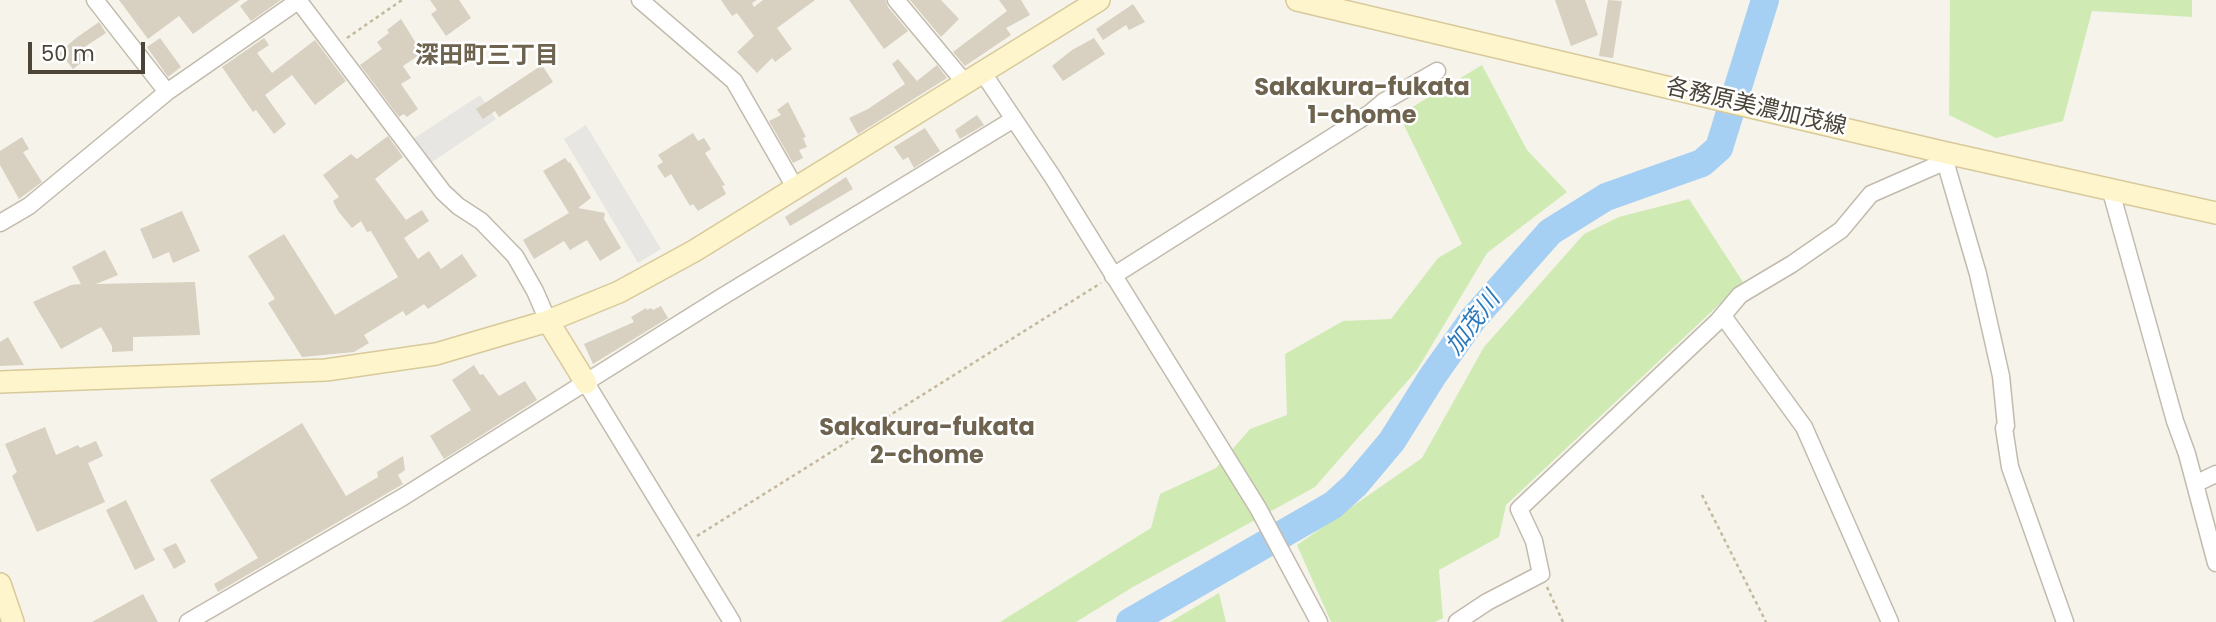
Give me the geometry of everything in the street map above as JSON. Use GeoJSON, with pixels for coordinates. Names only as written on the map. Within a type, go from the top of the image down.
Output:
{"type":"FeatureCollection","features":[{"type":"Feature","properties":{"kind":"street"},"geometry":{"type":"LineString","coordinates":[[95,0],[167,92]]}},
{"type":"Feature","properties":{"kind":"street"},"geometry":{"type":"LineString","coordinates":[[0,223],[29,206],[167,92],[298,0],[443,192],[481,221],[515,256],[535,290],[548,321],[732,622]]}},
{"type":"Feature","properties":{"kind":"street"},"geometry":{"type":"LineString","coordinates":[[640,0],[734,80],[796,188]]}},
{"type":"Feature","properties":{"kind":"street"},"geometry":{"type":"LineString","coordinates":[[895,0],[1014,119],[1258,508],[1319,622]]}},
{"type":"Feature","properties":{"kind":"street"},"geometry":{"type":"LineString","coordinates":[[0,382],[326,370],[436,354],[548,321],[620,292],[694,251],[1099,0]]}},
{"type":"Feature","properties":{"kind":"street","name":"各務原美濃加茂線"},"geometry":{"type":"LineString","coordinates":[[1297,0],[1756,108],[1943,157],[2110,188],[2216,213]]}},
{"type":"Feature","properties":{"kind":"street"},"geometry":{"type":"LineString","coordinates":[[1113,276],[1370,113],[1383,102],[1437,71]]}},
{"type":"Feature","properties":{"kind":"street"},"geometry":{"type":"LineString","coordinates":[[188,622],[403,497],[720,298],[1014,119]]}},
{"type":"Feature","properties":{"kind":"street"},"geometry":{"type":"LineString","coordinates":[[1457,622],[1487,602],[1541,575],[1534,541],[1519,509],[1723,316],[1740,295],[1841,230],[1871,194],[1943,157],[1978,274],[2001,376],[2006,426],[2004,428],[2010,467],[2065,622]]}},
{"type":"Feature","properties":{"kind":"street"},"geometry":{"type":"LineString","coordinates":[[2110,188],[2216,563]]}},
{"type":"Feature","properties":{"kind":"street"},"geometry":{"type":"LineString","coordinates":[[1723,316],[1804,427],[1860,548],[1890,622]]}},
{"type":"Feature","properties":{"kind":"street"},"geometry":{"type":"LineString","coordinates":[[2195,484],[2216,474]]}},
{"type":"Feature","properties":{"kind":"street"},"geometry":{"type":"LineString","coordinates":[[0,584],[13,622]]}},
{"type":"Feature","properties":{"kind":"path"},"geometry":{"type":"LineString","coordinates":[[334,47],[402,0]]}},
{"type":"Feature","properties":{"kind":"path"},"geometry":{"type":"LineString","coordinates":[[684,544],[1113,276]]}},
{"type":"Feature","properties":{"kind":"path"},"geometry":{"type":"LineString","coordinates":[[1702,495],[1766,622]]}},
{"type":"Feature","properties":{"kind":"path"},"geometry":{"type":"LineString","coordinates":[[1541,575],[1563,622]]}},
{"type":"Feature","properties":{"kind":"green space"},"geometry":{"type":"Polygon","coordinates":[[[1950,0],[2192,0],[2192,17],[2092,11],[2063,121],[1996,138],[1949,115],[1950,0]]]}},
{"type":"Feature","properties":{"kind":"green space"},"geometry":{"type":"Polygon","coordinates":[[[1482,65],[1527,150],[1567,192],[1487,253],[1417,370],[1315,487],[1133,587],[1076,622],[1000,622],[1151,528],[1160,494],[1216,468],[1250,429],[1287,415],[1285,354],[1343,321],[1391,319],[1438,258],[1462,244],[1399,115],[1482,65]]]}},
{"type":"Feature","properties":{"kind":"green space"},"geometry":{"type":"Polygon","coordinates":[[[1689,199],[1743,282],[1506,505],[1499,537],[1439,570],[1443,618],[1435,622],[1331,622],[1297,545],[1422,458],[1484,347],[1584,234],[1619,217],[1689,199]]]}},
{"type":"Feature","properties":{"kind":"green space"},"geometry":{"type":"Polygon","coordinates":[[[1219,593],[1226,622],[1170,622],[1219,593]]]}},
{"type":"Feature","properties":{"kind":"shaded area"},"geometry":{"type":"Polygon","coordinates":[[[480,95],[496,119],[429,164],[413,139],[480,95]]]}},
{"type":"Feature","properties":{"kind":"shaded area"},"geometry":{"type":"Polygon","coordinates":[[[586,125],[661,249],[638,263],[564,139],[586,125]]]}},
{"type":"Feature","properties":{"kind":"building"},"geometry":{"type":"Polygon","coordinates":[[[119,0],[240,0],[193,34],[179,16],[148,39],[119,0]]]}},
{"type":"Feature","properties":{"kind":"building"},"geometry":{"type":"Polygon","coordinates":[[[248,0],[281,0],[251,21],[240,6],[248,0]]]}},
{"type":"Feature","properties":{"kind":"building"},"geometry":{"type":"Polygon","coordinates":[[[430,0],[459,0],[471,18],[446,36],[431,14],[437,10],[430,0]]]}},
{"type":"Feature","properties":{"kind":"building"},"geometry":{"type":"Polygon","coordinates":[[[721,0],[757,0],[752,3],[754,7],[763,0],[815,0],[777,28],[792,49],[775,62],[772,58],[757,73],[737,52],[754,36],[737,13],[732,16],[721,0]]]}},
{"type":"Feature","properties":{"kind":"building"},"geometry":{"type":"Polygon","coordinates":[[[849,0],[886,0],[888,7],[908,31],[884,49],[849,0]]]}},
{"type":"Feature","properties":{"kind":"building"},"geometry":{"type":"Polygon","coordinates":[[[910,0],[941,0],[959,19],[941,37],[910,0]]]}},
{"type":"Feature","properties":{"kind":"building"},"geometry":{"type":"Polygon","coordinates":[[[999,0],[1021,0],[1030,15],[1006,28],[1011,35],[965,66],[953,52],[1007,11],[999,0]]]}},
{"type":"Feature","properties":{"kind":"building"},"geometry":{"type":"Polygon","coordinates":[[[1555,0],[1585,0],[1598,35],[1571,46],[1555,0]]]}},
{"type":"Feature","properties":{"kind":"building"},"geometry":{"type":"Polygon","coordinates":[[[1608,0],[1622,1],[1613,58],[1599,56],[1608,0]]]}},
{"type":"Feature","properties":{"kind":"building"},"geometry":{"type":"Polygon","coordinates":[[[1133,4],[1145,22],[1129,30],[1126,25],[1103,40],[1096,29],[1133,4]]]}},
{"type":"Feature","properties":{"kind":"building"},"geometry":{"type":"Polygon","coordinates":[[[401,19],[422,53],[403,66],[411,78],[401,84],[418,109],[407,117],[404,114],[399,117],[360,65],[382,49],[377,42],[401,19]]]}},
{"type":"Feature","properties":{"kind":"building"},"geometry":{"type":"Polygon","coordinates":[[[99,22],[106,33],[83,48],[90,56],[73,69],[65,59],[62,62],[57,55],[99,22]]]}},
{"type":"Feature","properties":{"kind":"building"},"geometry":{"type":"Polygon","coordinates":[[[160,38],[181,67],[168,77],[147,47],[160,38]]]}},
{"type":"Feature","properties":{"kind":"building"},"geometry":{"type":"Polygon","coordinates":[[[264,38],[269,45],[257,53],[272,73],[315,40],[346,81],[315,105],[292,75],[265,95],[286,124],[274,134],[256,110],[253,112],[222,67],[264,38]]]}},
{"type":"Feature","properties":{"kind":"building"},"geometry":{"type":"Polygon","coordinates":[[[1094,38],[1105,54],[1063,81],[1052,66],[1072,50],[1094,38]]]}},
{"type":"Feature","properties":{"kind":"building"},"geometry":{"type":"Polygon","coordinates":[[[898,59],[917,81],[937,65],[947,78],[858,134],[849,118],[868,109],[905,84],[892,64],[898,59]]]}},
{"type":"Feature","properties":{"kind":"building"},"geometry":{"type":"Polygon","coordinates":[[[542,65],[553,82],[499,117],[495,111],[483,119],[476,109],[542,65]]]}},
{"type":"Feature","properties":{"kind":"building"},"geometry":{"type":"Polygon","coordinates":[[[788,102],[806,137],[803,138],[807,147],[799,150],[803,158],[793,163],[769,121],[781,115],[777,110],[788,102]]]}},
{"type":"Feature","properties":{"kind":"building"},"geometry":{"type":"Polygon","coordinates":[[[977,115],[984,125],[960,139],[955,130],[977,115]]]}},
{"type":"Feature","properties":{"kind":"building"},"geometry":{"type":"Polygon","coordinates":[[[925,128],[940,151],[914,168],[908,157],[903,160],[894,147],[925,128]]]}},
{"type":"Feature","properties":{"kind":"building"},"geometry":{"type":"Polygon","coordinates":[[[693,133],[698,141],[704,138],[711,149],[705,153],[725,185],[722,186],[726,194],[698,211],[693,204],[690,206],[671,174],[665,178],[657,166],[663,162],[658,155],[693,133]]]}},
{"type":"Feature","properties":{"kind":"building"},"geometry":{"type":"Polygon","coordinates":[[[388,136],[403,157],[375,179],[406,220],[422,210],[429,221],[404,238],[418,259],[429,251],[441,269],[462,254],[477,276],[428,309],[424,304],[406,316],[403,311],[364,335],[369,343],[354,352],[302,357],[268,303],[275,299],[248,256],[284,234],[335,315],[398,277],[371,231],[367,232],[361,221],[352,228],[338,211],[333,201],[339,197],[323,175],[351,154],[357,159],[388,136]]]}},
{"type":"Feature","properties":{"kind":"building"},"geometry":{"type":"Polygon","coordinates":[[[22,137],[29,149],[23,152],[42,182],[19,199],[0,165],[0,151],[22,137]]]}},
{"type":"Feature","properties":{"kind":"building"},"geometry":{"type":"Polygon","coordinates":[[[565,158],[591,198],[578,208],[605,213],[604,219],[621,248],[600,261],[587,240],[570,250],[564,241],[534,259],[523,240],[569,213],[543,171],[565,158]]]}},
{"type":"Feature","properties":{"kind":"building"},"geometry":{"type":"Polygon","coordinates":[[[846,177],[853,189],[790,226],[785,217],[846,177]]]}},
{"type":"Feature","properties":{"kind":"building"},"geometry":{"type":"Polygon","coordinates":[[[182,211],[200,251],[173,263],[169,252],[153,259],[140,229],[182,211]]]}},
{"type":"Feature","properties":{"kind":"building"},"geometry":{"type":"Polygon","coordinates":[[[105,250],[118,275],[96,284],[195,282],[200,335],[133,337],[133,351],[112,352],[112,346],[101,327],[61,349],[33,302],[71,285],[81,284],[72,267],[105,250]]]}},
{"type":"Feature","properties":{"kind":"building"},"geometry":{"type":"Polygon","coordinates":[[[661,306],[668,318],[593,364],[584,344],[634,322],[631,317],[646,308],[653,310],[661,306]]]}},
{"type":"Feature","properties":{"kind":"building"},"geometry":{"type":"Polygon","coordinates":[[[8,337],[24,365],[0,366],[0,342],[8,337]]]}},
{"type":"Feature","properties":{"kind":"building"},"geometry":{"type":"Polygon","coordinates":[[[474,365],[499,396],[525,381],[537,400],[444,459],[430,436],[471,410],[452,380],[474,365]]]}},
{"type":"Feature","properties":{"kind":"building"},"geometry":{"type":"Polygon","coordinates":[[[302,423],[346,496],[378,477],[377,472],[403,456],[405,470],[398,475],[403,484],[218,592],[214,584],[258,558],[210,480],[302,423]]]}},
{"type":"Feature","properties":{"kind":"building"},"geometry":{"type":"Polygon","coordinates":[[[45,427],[56,455],[78,445],[80,448],[96,441],[103,456],[88,463],[105,502],[37,532],[12,476],[17,472],[5,444],[45,427]]]}},
{"type":"Feature","properties":{"kind":"building"},"geometry":{"type":"Polygon","coordinates":[[[126,500],[155,560],[135,570],[106,510],[126,500]]]}},
{"type":"Feature","properties":{"kind":"building"},"geometry":{"type":"Polygon","coordinates":[[[176,543],[186,562],[174,569],[163,549],[176,543]]]}},
{"type":"Feature","properties":{"kind":"building"},"geometry":{"type":"Polygon","coordinates":[[[143,594],[158,622],[92,622],[143,594]]]}},
{"type":"Feature","properties":{"kind":"waterway","name":"加茂川"},"geometry":{"type":"LineString","coordinates":[[1130,622],[1333,505],[1355,485],[1392,441],[1473,319],[1550,232],[1606,197],[1702,163],[1719,148],[1765,0]]}},
{"type":"Feature","properties":{"kind":"district","name":"深田町三丁目"},"geometry":{"type":"Point","coordinates":[487,57]}},
{"type":"Feature","properties":{"kind":"district","name":"Sakakura-fukata 1-chome"},"geometry":{"type":"Point","coordinates":[1362,103]}},
{"type":"Feature","properties":{"kind":"district","name":"Sakakura-fukata 2-chome"},"geometry":{"type":"Point","coordinates":[927,443]}}]}
